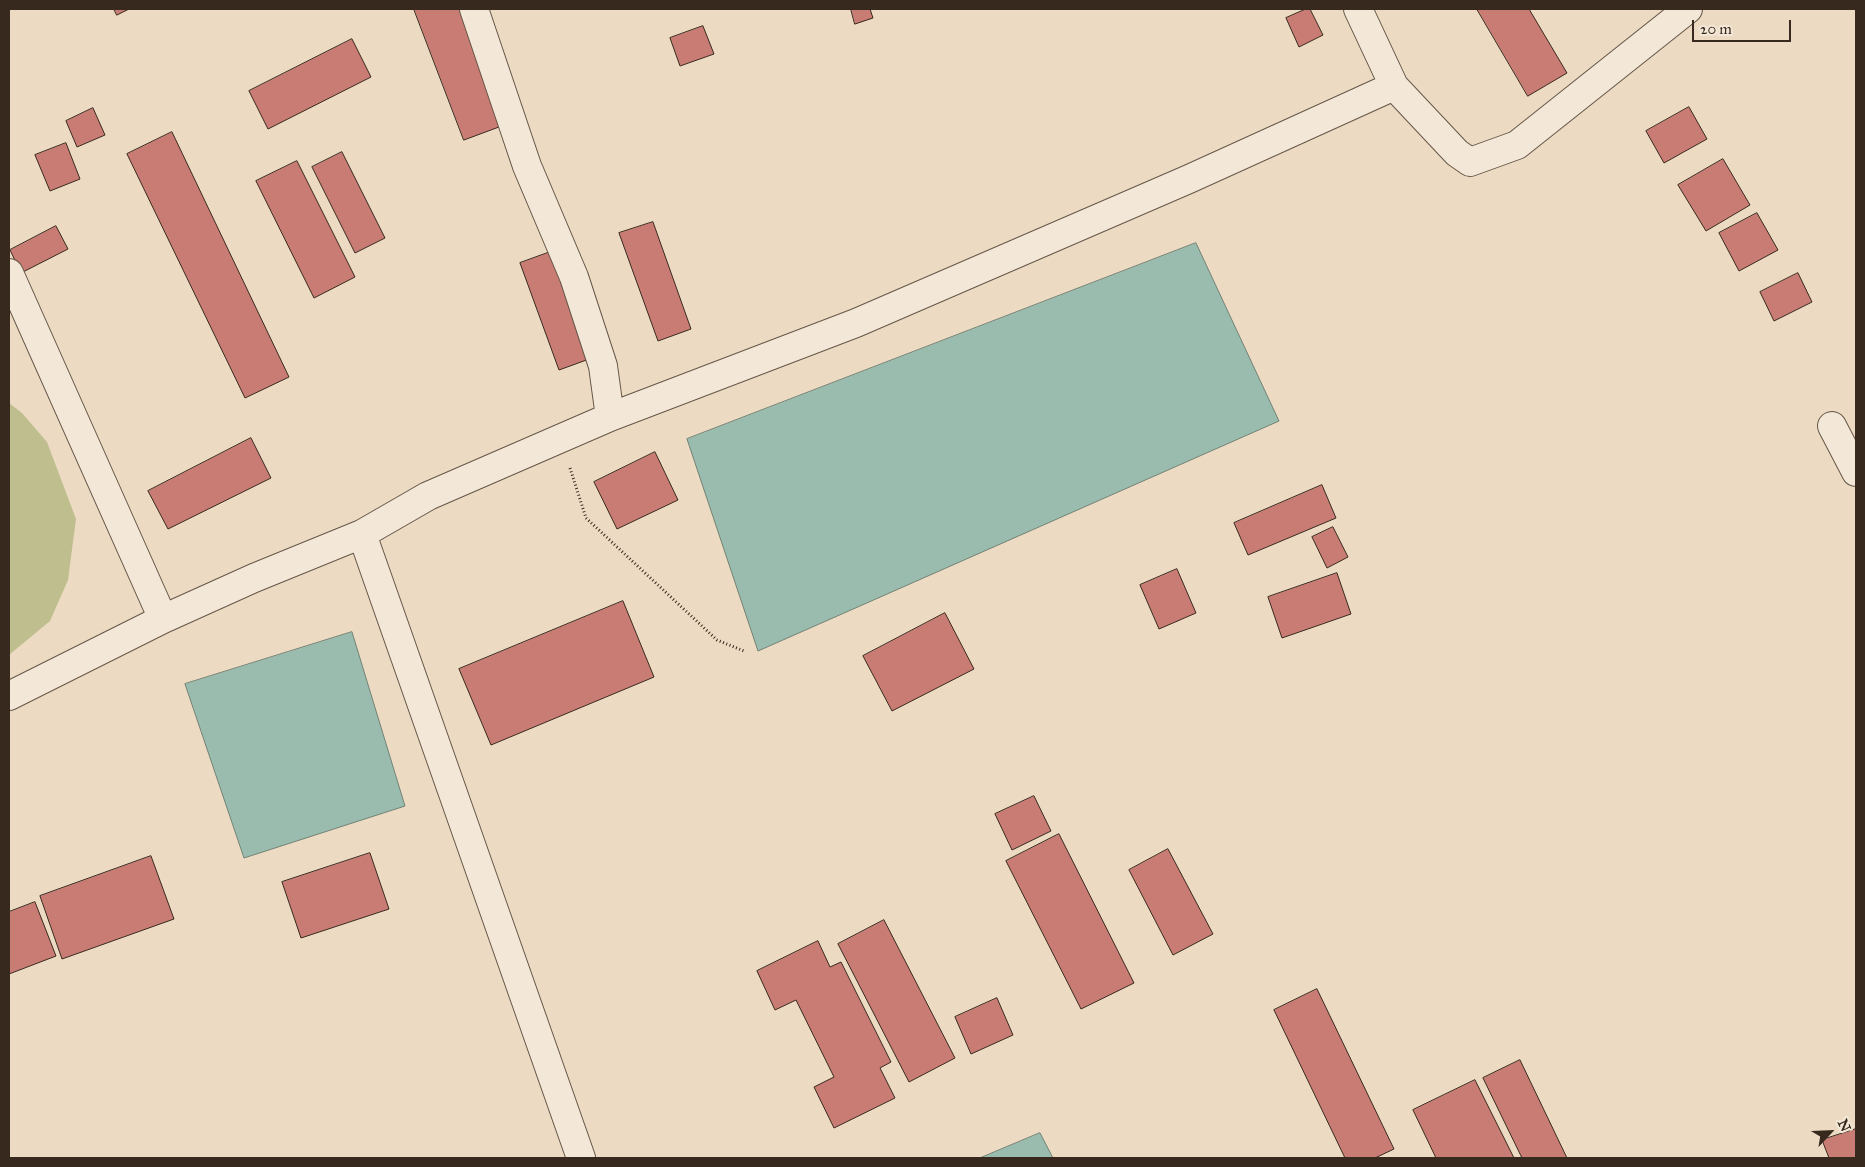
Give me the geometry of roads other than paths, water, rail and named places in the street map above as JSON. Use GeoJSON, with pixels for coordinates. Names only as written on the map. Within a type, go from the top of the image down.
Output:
{"type":"FeatureCollection","features":[{"type":"Feature","properties":{"kind":"street"},"geometry":{"type":"LineString","coordinates":[[474,9],[527,166],[574,277],[603,366],[610,417]]}},
{"type":"Feature","properties":{"kind":"street"},"geometry":{"type":"LineString","coordinates":[[1358,9],[1394,86],[1457,153],[1470,162],[1517,145],[1688,9]]}},
{"type":"Feature","properties":{"kind":"street"},"geometry":{"type":"LineString","coordinates":[[9,696],[163,619],[254,578],[362,534],[428,496],[610,417],[856,323],[1189,179],[1394,86]]}},
{"type":"Feature","properties":{"kind":"street"},"geometry":{"type":"LineString","coordinates":[[9,273],[163,619]]}},
{"type":"Feature","properties":{"kind":"street"},"geometry":{"type":"LineString","coordinates":[[1832,426],[1856,472]]}},
{"type":"Feature","properties":{"kind":"street"},"geometry":{"type":"LineString","coordinates":[[362,534],[581,1158]]}}]}
